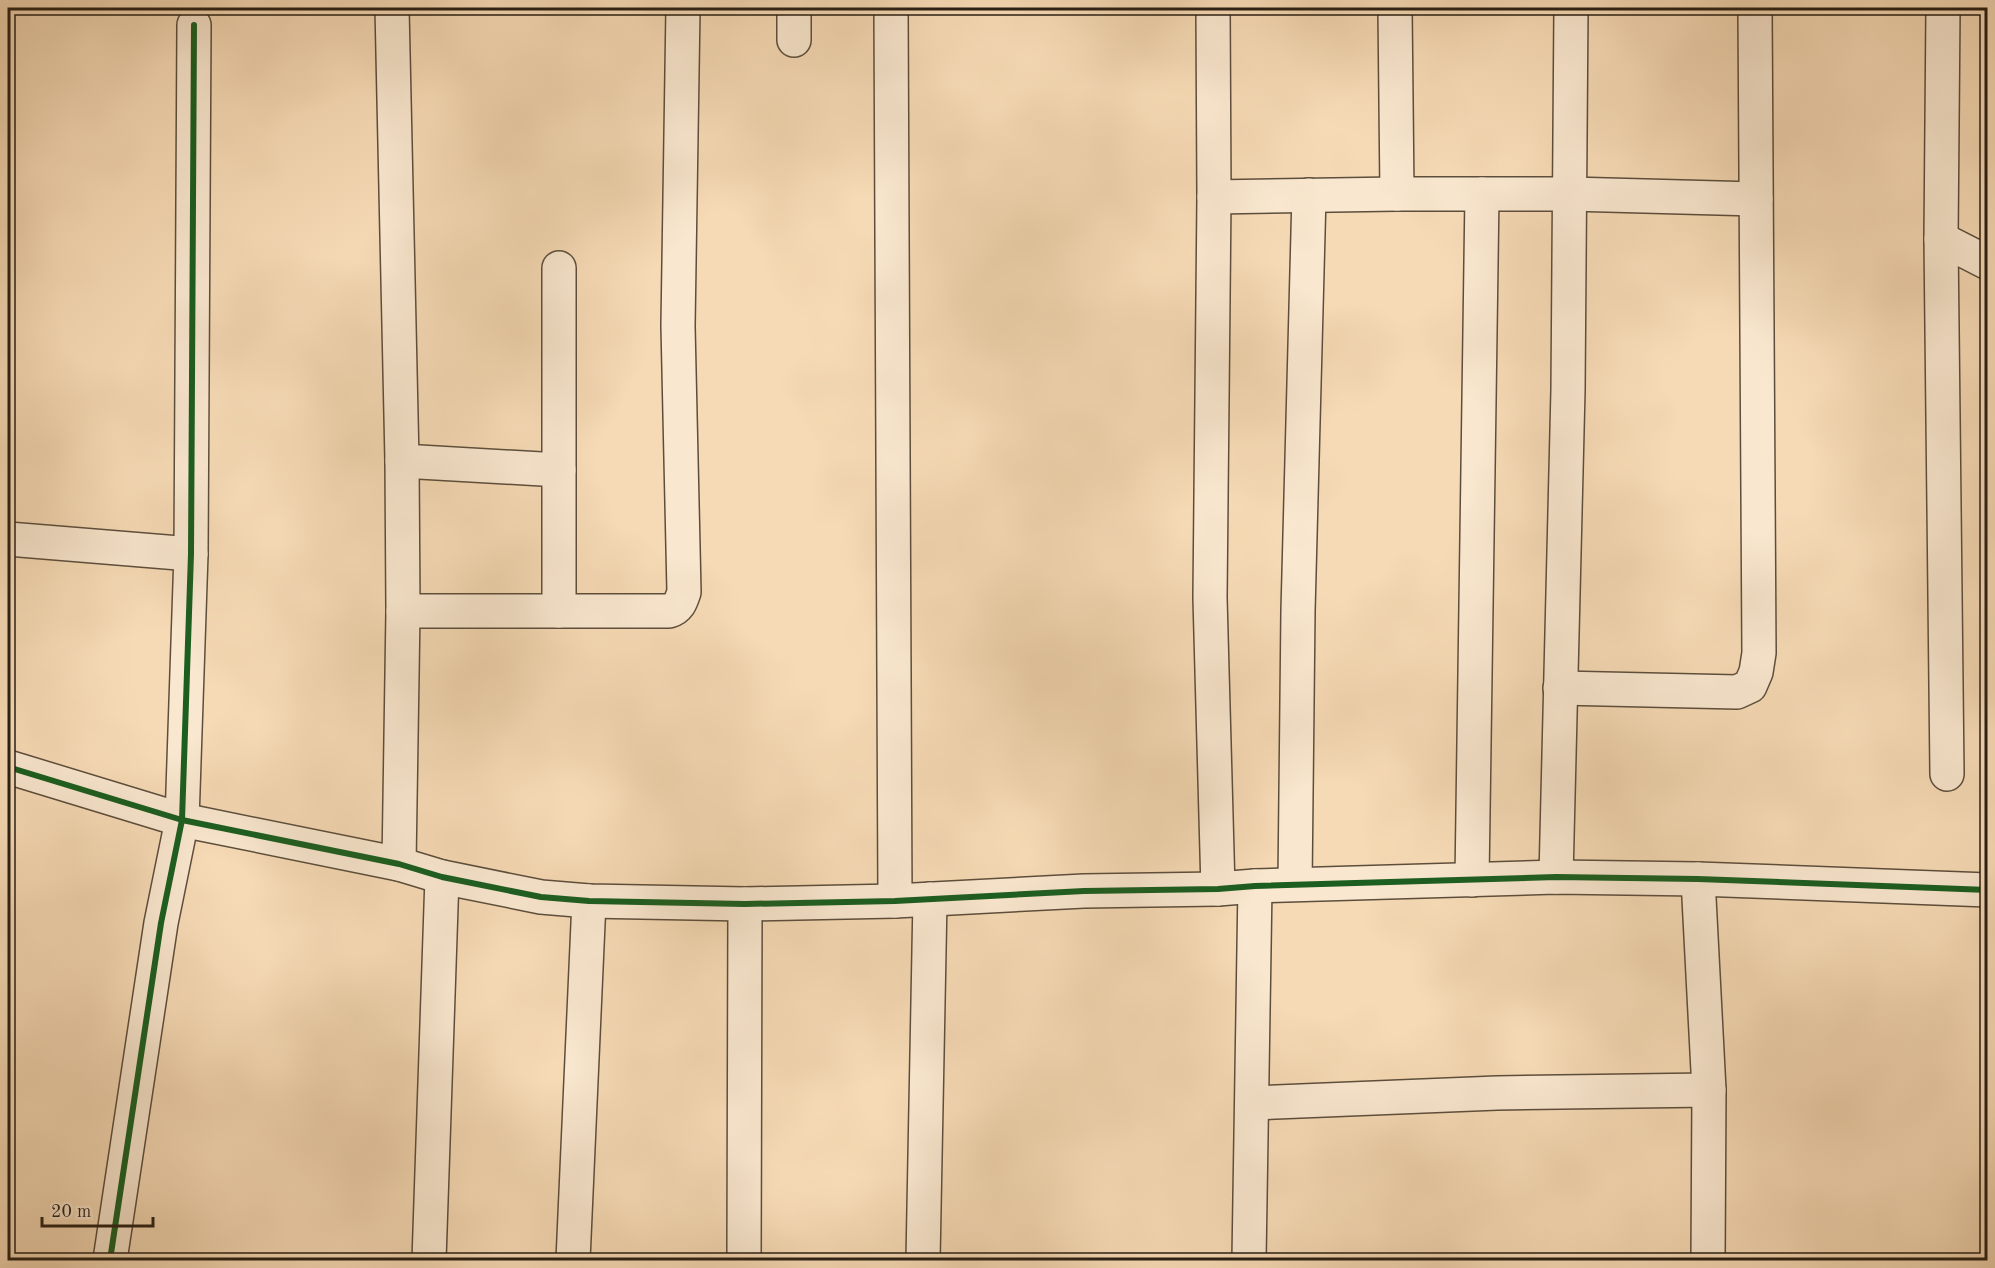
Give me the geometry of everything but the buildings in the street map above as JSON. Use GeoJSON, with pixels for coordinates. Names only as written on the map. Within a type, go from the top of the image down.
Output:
{"type":"FeatureCollection","features":[{"type":"Feature","properties":{"kind":"street"},"geometry":{"type":"LineString","coordinates":[[393,8],[402,461],[403,611],[399,864]]}},
{"type":"Feature","properties":{"kind":"street"},"geometry":{"type":"LineString","coordinates":[[403,611],[669,611],[675,609],[680,603],[684,592],[678,326],[683,8]]}},
{"type":"Feature","properties":{"kind":"street"},"geometry":{"type":"LineString","coordinates":[[794,8],[794,40]]}},
{"type":"Feature","properties":{"kind":"street"},"geometry":{"type":"LineString","coordinates":[[891,8],[895,901]]}},
{"type":"Feature","properties":{"kind":"street"},"geometry":{"type":"LineString","coordinates":[[1213,8],[1214,197],[1210,598],[1218,889]]}},
{"type":"Feature","properties":{"kind":"street"},"geometry":{"type":"LineString","coordinates":[[1395,8],[1397,194]]}},
{"type":"Feature","properties":{"kind":"street"},"geometry":{"type":"LineString","coordinates":[[1556,877],[1568,390],[1571,8]]}},
{"type":"Feature","properties":{"kind":"street"},"geometry":{"type":"LineString","coordinates":[[1560,688],[1737,692],[1750,686],[1756,672],[1759,641],[1755,8]]}},
{"type":"Feature","properties":{"kind":"street"},"geometry":{"type":"LineString","coordinates":[[1943,8],[1941,239],[1947,774]]}},
{"type":"Feature","properties":{"kind":"street"},"geometry":{"type":"LineString","coordinates":[[110,1260],[161,923],[182,820],[191,554],[194,25]]}},
{"type":"Feature","properties":{"kind":"street"},"geometry":{"type":"LineString","coordinates":[[1472,880],[1482,194]]}},
{"type":"Feature","properties":{"kind":"street"},"geometry":{"type":"LineString","coordinates":[[1214,197],[1570,194],[1756,199]]}},
{"type":"Feature","properties":{"kind":"street"},"geometry":{"type":"LineString","coordinates":[[1295,884],[1298,610],[1309,195]]}},
{"type":"Feature","properties":{"kind":"street"},"geometry":{"type":"LineString","coordinates":[[1941,239],[1988,263]]}},
{"type":"Feature","properties":{"kind":"street"},"geometry":{"type":"LineString","coordinates":[[559,268],[559,611]]}},
{"type":"Feature","properties":{"kind":"street"},"geometry":{"type":"LineString","coordinates":[[402,461],[559,470]]}},
{"type":"Feature","properties":{"kind":"street"},"geometry":{"type":"LineString","coordinates":[[8,539],[191,554]]}},
{"type":"Feature","properties":{"kind":"street"},"geometry":{"type":"LineString","coordinates":[[8,767],[182,820],[399,864],[442,877],[541,897],[589,901],[745,904],[895,901],[1084,891],[1218,889],[1295,884],[1556,877],[1698,879],[1988,890]]}},
{"type":"Feature","properties":{"kind":"street"},"geometry":{"type":"LineString","coordinates":[[429,1260],[442,877]]}},
{"type":"Feature","properties":{"kind":"street"},"geometry":{"type":"LineString","coordinates":[[1698,879],[1709,1089],[1708,1260]]}},
{"type":"Feature","properties":{"kind":"street"},"geometry":{"type":"LineString","coordinates":[[1249,1260],[1255,886]]}},
{"type":"Feature","properties":{"kind":"street"},"geometry":{"type":"LineString","coordinates":[[923,1260],[930,899]]}},
{"type":"Feature","properties":{"kind":"street"},"geometry":{"type":"LineString","coordinates":[[573,1260],[589,901]]}},
{"type":"Feature","properties":{"kind":"street"},"geometry":{"type":"LineString","coordinates":[[744,1260],[745,904]]}},
{"type":"Feature","properties":{"kind":"street"},"geometry":{"type":"LineString","coordinates":[[1252,1102],[1497,1093],[1709,1089]]}},
{"type":"Feature","properties":{"kind":"cycle path"},"geometry":{"type":"LineString","coordinates":[[110,1260],[161,923],[182,820],[191,554],[194,25]]}},
{"type":"Feature","properties":{"kind":"cycle path"},"geometry":{"type":"LineString","coordinates":[[8,767],[182,820],[399,864],[442,877],[541,897],[589,901],[745,904],[895,901],[1084,891],[1218,889],[1556,877],[1698,879],[1988,890]]}}]}
